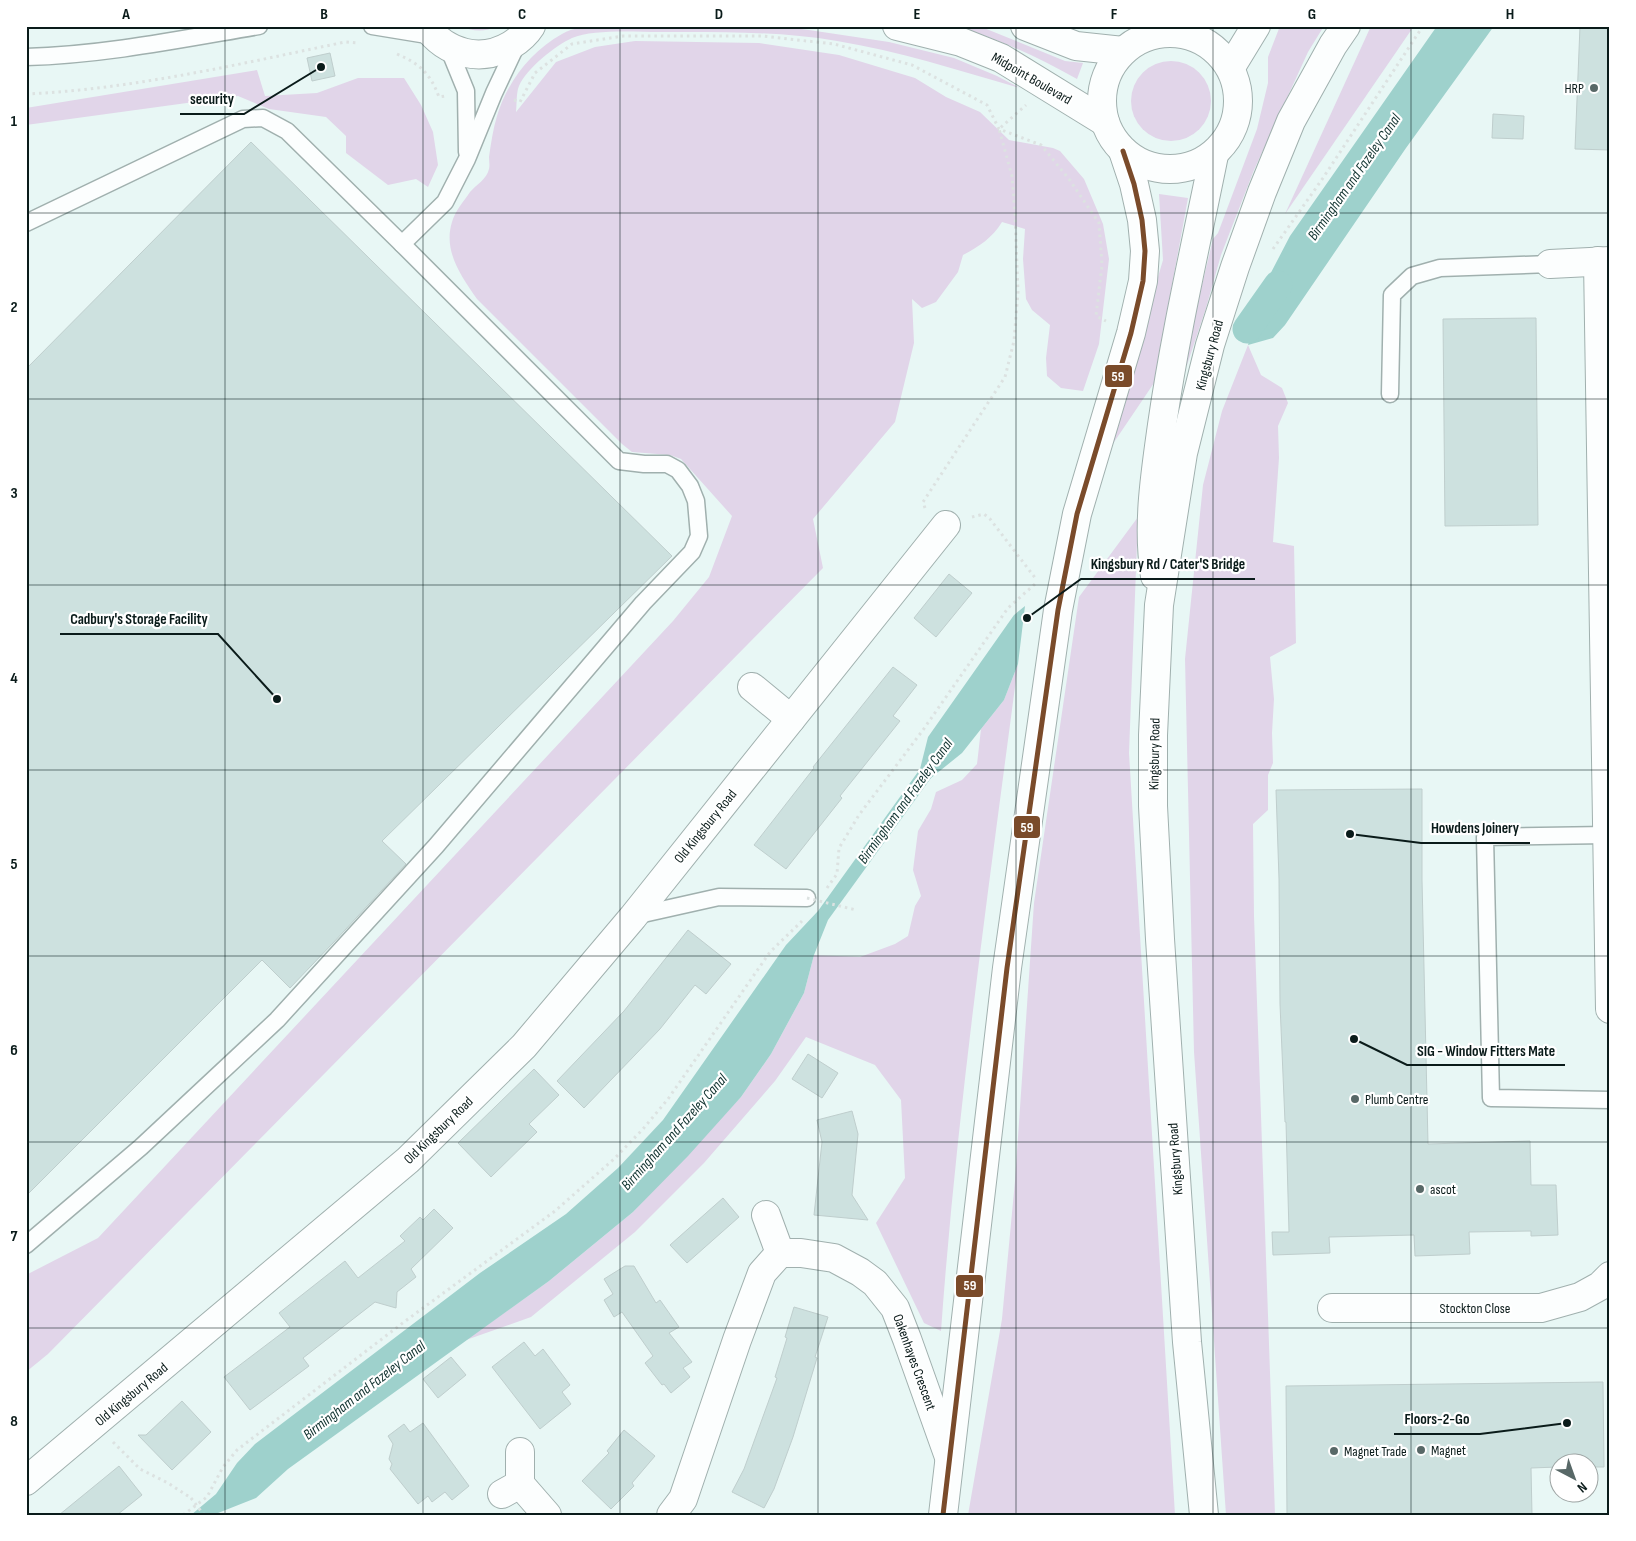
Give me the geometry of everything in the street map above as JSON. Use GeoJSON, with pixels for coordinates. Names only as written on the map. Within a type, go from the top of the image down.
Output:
{"type":"FeatureCollection","features":[{"type":"Feature","properties":{"kind":"main road","name":"Midpoint Boulevard"},"geometry":{"type":"LineString","coordinates":[[897,26],[961,42],[1002,58],[1105,122]]}},
{"type":"Feature","properties":{"kind":"main road"},"geometry":{"type":"LineString","coordinates":[[1025,26],[1076,46],[1123,51]]}},
{"type":"Feature","properties":{"kind":"main road"},"geometry":{"type":"LineString","coordinates":[[1230,67],[1256,26]]}},
{"type":"Feature","properties":{"kind":"main road","name":"Kingsbury Road"},"geometry":{"type":"LineString","coordinates":[[1204,1515],[1186,1332],[1153,806],[1153,735],[1159,605],[1184,453],[1210,345],[1262,192],[1291,121],[1333,45],[1346,26]]}},
{"type":"Feature","properties":{"kind":"main road"},"geometry":{"type":"LineString","coordinates":[[1162,30],[1200,39],[1218,51],[1230,67],[1237,85],[1239,104],[1236,123],[1227,140],[1214,155],[1197,165],[1177,170],[1158,169],[1139,162],[1123,151],[1112,138],[1105,122],[1102,92],[1106,76],[1113,63],[1123,51],[1140,39],[1162,30]]}},
{"type":"Feature","properties":{"kind":"main road"},"geometry":{"type":"LineString","coordinates":[[436,36],[465,54],[484,55],[502,50],[525,33]]}},
{"type":"Feature","properties":{"kind":"main road"},"geometry":{"type":"LineString","coordinates":[[943,1515],[1008,968],[1058,610],[1077,514],[1131,333],[1143,281],[1145,251],[1142,220],[1134,184],[1123,151]]}},
{"type":"Feature","properties":{"kind":"main road"},"geometry":{"type":"LineString","coordinates":[[1159,605],[1151,551],[1152,493],[1168,388],[1214,155]]}},
{"type":"Feature","properties":{"kind":"main road"},"geometry":{"type":"LineString","coordinates":[[1550,264],[1604,261],[1607,835],[1610,1010]]}},
{"type":"Feature","properties":{"kind":"main road","name":"Old Kingsbury Road"},"geometry":{"type":"LineString","coordinates":[[26,1482],[408,1160],[524,1046],[633,917],[946,525]]}},
{"type":"Feature","properties":{"kind":"main road"},"geometry":{"type":"LineString","coordinates":[[752,687],[791,720]]}},
{"type":"Feature","properties":{"kind":"main road"},"geometry":{"type":"LineString","coordinates":[[671,1515],[683,1500],[736,1340],[762,1273],[780,1253],[766,1215]]}},
{"type":"Feature","properties":{"kind":"main road","name":"Oakenhayes Crescent"},"geometry":{"type":"LineString","coordinates":[[780,1253],[801,1253],[834,1258],[860,1272],[875,1283],[895,1308],[949,1457]]}},
{"type":"Feature","properties":{"kind":"main road","name":"Stockton Close"},"geometry":{"type":"LineString","coordinates":[[1332,1308],[1541,1308],[1580,1297],[1600,1286],[1610,1276]]}},
{"type":"Feature","properties":{"kind":"main road"},"geometry":{"type":"LineString","coordinates":[[520,1452],[511,1489],[547,1515]]}},
{"type":"Feature","properties":{"kind":"lane"},"geometry":{"type":"LineString","coordinates":[[26,58],[148,45],[259,26]]}},
{"type":"Feature","properties":{"kind":"lane"},"geometry":{"type":"LineString","coordinates":[[372,26],[436,36],[466,91],[467,159]]}},
{"type":"Feature","properties":{"kind":"lane"},"geometry":{"type":"LineString","coordinates":[[402,244],[445,202],[467,159],[494,93],[525,33]]}},
{"type":"Feature","properties":{"kind":"lane"},"geometry":{"type":"LineString","coordinates":[[26,223],[243,119],[263,118],[287,131],[620,461],[667,464],[678,470],[690,486],[696,501],[699,536],[692,552],[643,604],[436,846],[276,1020],[141,1147],[26,1245]]}},
{"type":"Feature","properties":{"kind":"lane"},"geometry":{"type":"LineString","coordinates":[[1390,394],[1392,295],[1412,276],[1440,268],[1550,264]]}},
{"type":"Feature","properties":{"kind":"lane"},"geometry":{"type":"LineString","coordinates":[[1607,835],[1485,837],[1491,1098],[1610,1100]]}},
{"type":"Feature","properties":{"kind":"lane"},"geometry":{"type":"LineString","coordinates":[[633,917],[719,897],[815,900]]}},
{"type":"Feature","properties":{"kind":"path"},"geometry":{"type":"LineString","coordinates":[[1272,250],[1323,178],[1424,26]]}},
{"type":"Feature","properties":{"kind":"path"},"geometry":{"type":"LineString","coordinates":[[494,93],[520,102],[535,73],[572,44],[623,36],[762,36],[834,44],[912,66],[987,105],[999,129],[1012,176],[1018,292],[1014,341],[1005,377],[940,476]]}},
{"type":"Feature","properties":{"kind":"path"},"geometry":{"type":"LineString","coordinates":[[26,94],[51,93],[182,76],[345,42],[363,43]]}},
{"type":"Feature","properties":{"kind":"path"},"geometry":{"type":"LineString","coordinates":[[389,50],[415,62],[433,81],[439,97],[466,91]]}},
{"type":"Feature","properties":{"kind":"path"},"geometry":{"type":"LineString","coordinates":[[999,129],[1023,109]]}},
{"type":"Feature","properties":{"kind":"path"},"geometry":{"type":"LineString","coordinates":[[999,129],[1041,145],[1069,179],[1099,223],[1102,265],[1096,316],[1131,333]]}},
{"type":"Feature","properties":{"kind":"path"},"geometry":{"type":"LineString","coordinates":[[946,525],[984,514],[1038,581]]}},
{"type":"Feature","properties":{"kind":"path"},"geometry":{"type":"LineString","coordinates":[[826,889],[837,874],[839,848],[859,815],[924,730],[1008,608],[1041,578]]}},
{"type":"Feature","properties":{"kind":"path"},"geometry":{"type":"LineString","coordinates":[[815,900],[856,910]]}},
{"type":"Feature","properties":{"kind":"path"},"geometry":{"type":"LineString","coordinates":[[183,1515],[207,1496],[223,1468],[237,1450],[404,1322],[555,1211],[614,1159],[668,1099],[770,952],[804,919]]}},
{"type":"Feature","properties":{"kind":"path"},"geometry":{"type":"LineString","coordinates":[[97,1422],[120,1451],[140,1469],[191,1498],[204,1515]]}},
{"type":"Feature","properties":{"kind":"shaded area"},"geometry":{"type":"Polygon","coordinates":[[[459,26],[497,26],[487,30],[478,30],[459,26]]]}},
{"type":"Feature","properties":{"kind":"shaded area"},"geometry":{"type":"Polygon","coordinates":[[[599,26],[778,26],[809,30],[889,42],[954,58],[1020,88],[952,68],[860,45],[793,35],[602,32],[572,38],[558,46],[535,65],[519,86],[516,112],[556,62],[595,47],[635,41],[759,43],[839,55],[915,78],[946,97],[980,112],[1009,140],[1060,151],[1084,179],[1103,224],[1109,259],[1099,344],[1083,391],[1061,388],[1047,376],[1046,358],[1050,325],[1032,310],[1026,299],[1023,259],[1025,229],[1002,222],[985,241],[963,255],[958,272],[936,302],[922,308],[912,299],[914,343],[895,422],[813,519],[823,568],[48,1354],[26,1372],[26,1275],[98,1238],[673,621],[709,577],[732,516],[681,459],[670,455],[632,452],[622,444],[477,299],[455,263],[450,243],[452,222],[457,210],[470,192],[488,173],[489,157],[501,103],[514,80],[530,58],[562,34],[580,28],[599,26]]]}},
{"type":"Feature","properties":{"kind":"shaded area"},"geometry":{"type":"Polygon","coordinates":[[[956,26],[979,26],[1065,61],[1083,63],[1077,79],[1018,49],[956,26]]]}},
{"type":"Feature","properties":{"kind":"shaded area"},"geometry":{"type":"Polygon","coordinates":[[[1280,26],[1324,26],[1308,52],[1254,170],[1221,255],[1187,365],[1182,369],[1213,239],[1218,233],[1257,129],[1268,83],[1268,57],[1280,26]]]}},
{"type":"Feature","properties":{"kind":"shaded area"},"geometry":{"type":"Polygon","coordinates":[[[1371,26],[1414,26],[1285,214],[1371,26]]]}},
{"type":"Feature","properties":{"kind":"shaded area"},"geometry":{"type":"Polygon","coordinates":[[[1171,61],[1186,64],[1199,73],[1208,86],[1211,101],[1208,116],[1199,129],[1186,138],[1171,141],[1156,138],[1143,129],[1134,116],[1131,101],[1134,86],[1143,73],[1156,64],[1171,61]]]}},
{"type":"Feature","properties":{"kind":"shaded area"},"geometry":{"type":"Polygon","coordinates":[[[257,70],[265,96],[317,93],[358,78],[404,78],[421,105],[433,132],[438,165],[428,187],[416,179],[388,185],[346,153],[346,136],[326,117],[269,109],[238,96],[26,125],[26,108],[257,70]]]}},
{"type":"Feature","properties":{"kind":"shaded area"},"geometry":{"type":"Polygon","coordinates":[[[1159,194],[1188,198],[1154,383],[1106,454],[1163,260],[1159,194]]]}},
{"type":"Feature","properties":{"kind":"shaded area"},"geometry":{"type":"Polygon","coordinates":[[[1248,345],[1261,375],[1282,388],[1288,403],[1278,426],[1279,458],[1273,542],[1294,546],[1296,643],[1270,657],[1274,699],[1273,763],[1268,775],[1268,810],[1253,824],[1254,916],[1275,1515],[1226,1515],[1194,1052],[1185,659],[1203,485],[1222,411],[1248,345]]]}},
{"type":"Feature","properties":{"kind":"shaded area"},"geometry":{"type":"Polygon","coordinates":[[[1138,517],[1129,753],[1175,1515],[968,1515],[1002,1319],[1015,1181],[1034,903],[1079,597],[1138,517]]]}},
{"type":"Feature","properties":{"kind":"shaded area"},"geometry":{"type":"Polygon","coordinates":[[[1018,664],[965,1080],[941,1331],[924,1323],[876,1223],[905,1178],[901,1100],[875,1065],[806,1037],[775,1081],[704,1163],[635,1232],[531,1317],[466,1340],[549,1281],[633,1212],[741,1097],[771,1054],[804,993],[814,955],[860,957],[895,944],[908,936],[915,906],[921,896],[913,870],[918,831],[931,809],[936,792],[962,780],[977,764],[981,729],[1004,700],[1018,664]]]}},
{"type":"Feature","properties":{"kind":"water"},"geometry":{"type":"Polygon","coordinates":[[[1437,26],[1494,26],[1406,148],[1285,325],[1273,338],[1248,345],[1265,284],[1290,236],[1437,26]]]}},
{"type":"Feature","properties":{"kind":"water"},"geometry":{"type":"Polygon","coordinates":[[[1025,606],[1018,664],[1004,700],[962,753],[931,778],[828,920],[814,955],[804,993],[771,1054],[741,1097],[688,1156],[633,1212],[549,1281],[288,1469],[256,1498],[213,1515],[191,1515],[216,1494],[237,1463],[255,1444],[480,1273],[566,1214],[618,1168],[663,1120],[786,945],[818,911],[920,769],[928,737],[1014,615],[1025,606]]]}},
{"type":"Feature","properties":{"kind":"building","name":"HRP"},"geometry":{"type":"Polygon","coordinates":[[[1580,26],[1610,26],[1610,150],[1575,149],[1580,26]]]}},
{"type":"Feature","properties":{"kind":"building"},"geometry":{"type":"Polygon","coordinates":[[[330,53],[335,76],[312,81],[307,58],[330,53]]]}},
{"type":"Feature","properties":{"kind":"building"},"geometry":{"type":"Polygon","coordinates":[[[1493,114],[1524,116],[1523,139],[1492,138],[1493,114]]]}},
{"type":"Feature","properties":{"kind":"building"},"geometry":{"type":"Polygon","coordinates":[[[251,142],[672,556],[382,841],[406,864],[290,988],[262,960],[26,1196],[26,369],[251,142]]]}},
{"type":"Feature","properties":{"kind":"building"},"geometry":{"type":"Polygon","coordinates":[[[1536,318],[1538,525],[1445,526],[1443,319],[1536,318]]]}},
{"type":"Feature","properties":{"kind":"building"},"geometry":{"type":"Polygon","coordinates":[[[949,574],[972,593],[936,637],[914,618],[949,574]]]}},
{"type":"Feature","properties":{"kind":"building"},"geometry":{"type":"Polygon","coordinates":[[[893,667],[917,685],[893,716],[900,721],[840,796],[842,798],[786,869],[754,845],[813,767],[893,667]]]}},
{"type":"Feature","properties":{"kind":"building"},"geometry":{"type":"Polygon","coordinates":[[[1422,789],[1422,880],[1428,1144],[1530,1141],[1531,1185],[1556,1185],[1558,1235],[1531,1236],[1531,1231],[1469,1232],[1470,1254],[1415,1256],[1414,1235],[1329,1237],[1330,1253],[1273,1255],[1272,1232],[1289,1232],[1280,1004],[1276,790],[1422,789]]]}},
{"type":"Feature","properties":{"kind":"building"},"geometry":{"type":"Polygon","coordinates":[[[688,930],[731,964],[706,994],[695,985],[660,1029],[584,1108],[557,1081],[624,1011],[688,930]]]}},
{"type":"Feature","properties":{"kind":"building"},"geometry":{"type":"Polygon","coordinates":[[[808,1054],[838,1073],[822,1098],[792,1079],[808,1054]]]}},
{"type":"Feature","properties":{"kind":"building"},"geometry":{"type":"Polygon","coordinates":[[[534,1069],[559,1095],[529,1124],[537,1132],[491,1177],[458,1143],[534,1069]]]}},
{"type":"Feature","properties":{"kind":"building"},"geometry":{"type":"Polygon","coordinates":[[[852,1111],[858,1134],[852,1195],[868,1220],[814,1215],[822,1142],[817,1120],[852,1111]]]}},
{"type":"Feature","properties":{"kind":"building"},"geometry":{"type":"Polygon","coordinates":[[[723,1198],[739,1217],[687,1263],[670,1245],[723,1198]]]}},
{"type":"Feature","properties":{"kind":"building"},"geometry":{"type":"Polygon","coordinates":[[[434,1209],[453,1228],[411,1269],[416,1277],[397,1292],[396,1308],[375,1302],[303,1358],[309,1366],[250,1410],[224,1377],[290,1327],[279,1313],[345,1261],[358,1278],[405,1241],[400,1236],[420,1217],[423,1220],[434,1209]]]}},
{"type":"Feature","properties":{"kind":"building"},"geometry":{"type":"Polygon","coordinates":[[[625,1266],[634,1266],[656,1303],[660,1300],[679,1327],[669,1333],[692,1362],[683,1368],[690,1377],[671,1393],[664,1384],[662,1385],[645,1363],[653,1356],[622,1312],[614,1317],[604,1300],[613,1294],[604,1279],[625,1266]]]}},
{"type":"Feature","properties":{"kind":"building"},"geometry":{"type":"Polygon","coordinates":[[[794,1307],[828,1317],[793,1437],[774,1489],[764,1508],[732,1492],[744,1469],[777,1378],[775,1377],[794,1307]]]}},
{"type":"Feature","properties":{"kind":"building"},"geometry":{"type":"Polygon","coordinates":[[[524,1342],[535,1356],[543,1349],[570,1385],[562,1392],[571,1404],[540,1429],[492,1367],[524,1342]]]}},
{"type":"Feature","properties":{"kind":"building"},"geometry":{"type":"Polygon","coordinates":[[[451,1357],[466,1375],[438,1398],[423,1379],[451,1357]]]}},
{"type":"Feature","properties":{"kind":"building"},"geometry":{"type":"Polygon","coordinates":[[[1603,1382],[1604,1467],[1598,1467],[1598,1454],[1548,1454],[1548,1467],[1531,1468],[1532,1515],[1287,1515],[1286,1386],[1603,1382]]]}},
{"type":"Feature","properties":{"kind":"building"},"geometry":{"type":"Polygon","coordinates":[[[182,1401],[211,1432],[172,1470],[138,1435],[146,1435],[182,1401]]]}},
{"type":"Feature","properties":{"kind":"building"},"geometry":{"type":"Polygon","coordinates":[[[423,1423],[469,1486],[452,1500],[445,1492],[432,1502],[428,1496],[418,1504],[390,1469],[392,1464],[389,1459],[393,1444],[388,1436],[404,1424],[410,1432],[423,1423]]]}},
{"type":"Feature","properties":{"kind":"building"},"geometry":{"type":"Polygon","coordinates":[[[624,1430],[655,1456],[632,1483],[634,1486],[611,1509],[582,1481],[609,1453],[607,1451],[624,1430]]]}},
{"type":"Feature","properties":{"kind":"building"},"geometry":{"type":"Polygon","coordinates":[[[119,1466],[142,1495],[117,1515],[59,1515],[119,1466]]]}},
{"type":"Feature","properties":{"kind":"waterway","name":"Birmingham and Fazeley Canal"},"geometry":{"type":"LineString","coordinates":[[1247,329],[1278,285]]}},
{"type":"Feature","properties":{"kind":"transit line","name":"59"},"geometry":{"type":"LineString","coordinates":[[943,1515],[1007,968],[1058,610],[1077,514],[1131,333],[1143,281],[1145,251],[1142,220],[1134,184],[1123,151]]}},
{"type":"Feature","properties":{"kind":"place","name":"security"},"geometry":{"type":"Point","coordinates":[321,67]}},
{"type":"Feature","properties":{"kind":"place","name":"HRP"},"geometry":{"type":"Point","coordinates":[1594,88]}},
{"type":"Feature","properties":{"kind":"place","name":"Kingsbury Rd / Cater'S Bridge"},"geometry":{"type":"Point","coordinates":[1027,618]}},
{"type":"Feature","properties":{"kind":"place","name":"Cadbury's Storage Facility"},"geometry":{"type":"Point","coordinates":[277,699]}},
{"type":"Feature","properties":{"kind":"place","name":"Howdens Joinery"},"geometry":{"type":"Point","coordinates":[1350,834]}},
{"type":"Feature","properties":{"kind":"place","name":"SIG - Window Fitters Mate"},"geometry":{"type":"Point","coordinates":[1354,1039]}},
{"type":"Feature","properties":{"kind":"place","name":"Plumb Centre"},"geometry":{"type":"Point","coordinates":[1355,1099]}},
{"type":"Feature","properties":{"kind":"place","name":"ascot"},"geometry":{"type":"Point","coordinates":[1420,1189]}},
{"type":"Feature","properties":{"kind":"place","name":"Floors-2-Go"},"geometry":{"type":"Point","coordinates":[1567,1423]}},
{"type":"Feature","properties":{"kind":"place","name":"Magnet"},"geometry":{"type":"Point","coordinates":[1421,1450]}},
{"type":"Feature","properties":{"kind":"place","name":"Magnet Trade"},"geometry":{"type":"Point","coordinates":[1334,1451]}}]}
